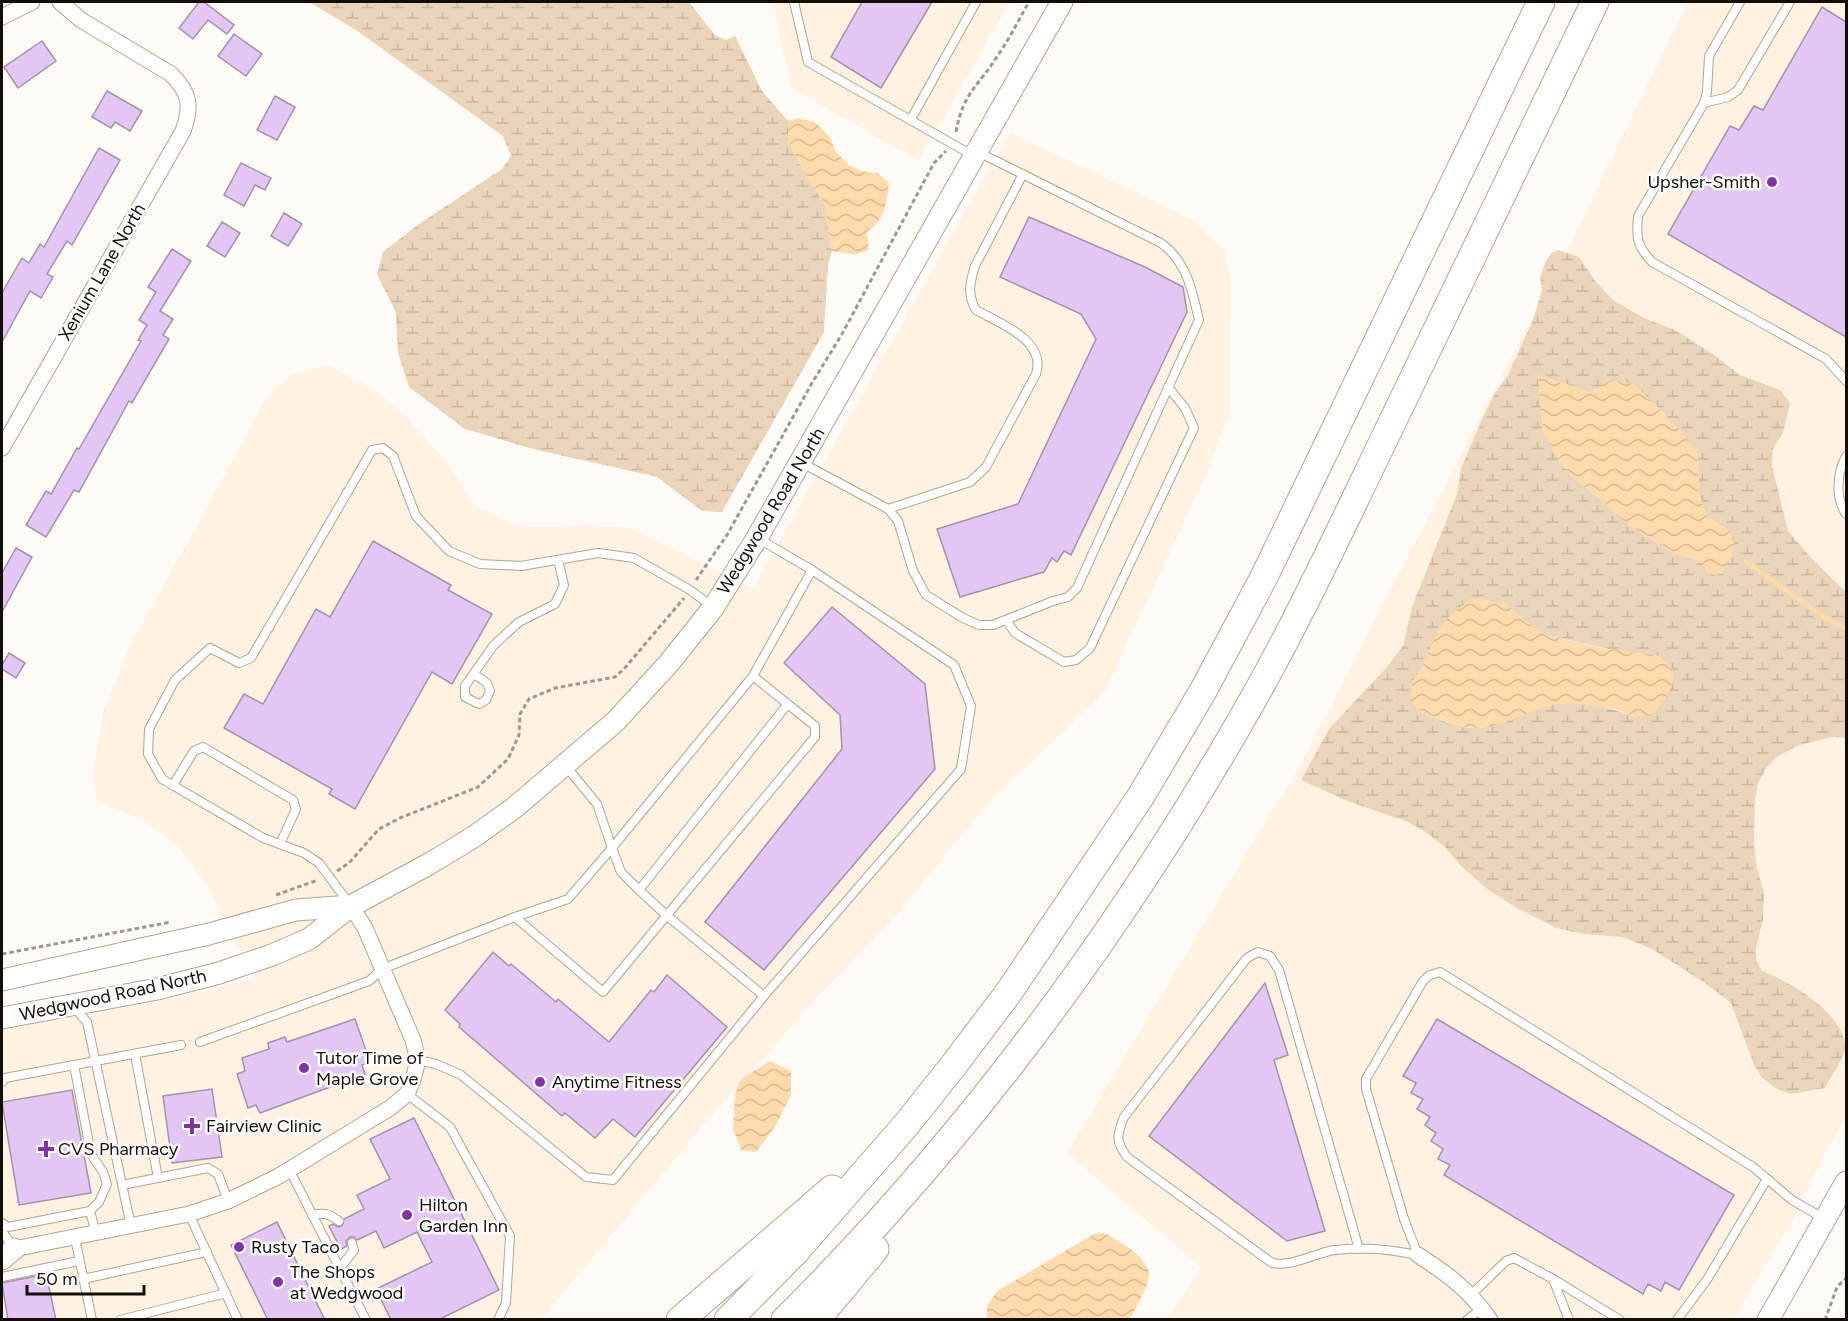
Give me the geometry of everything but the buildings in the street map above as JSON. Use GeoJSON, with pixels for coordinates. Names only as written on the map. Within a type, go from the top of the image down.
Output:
{"type":"FeatureCollection","features":[{"type":"Feature","properties":{"kind":"highway"},"geometry":{"type":"LineString","coordinates":[[728,1320],[795,1252],[906,1125],[1009,992],[1107,849],[1203,691],[1264,577],[1541,2]]}},
{"type":"Feature","properties":{"kind":"highway"},"geometry":{"type":"LineString","coordinates":[[816,1320],[963,1144],[1125,908],[1241,722],[1282,648],[1595,2]]}},
{"type":"Feature","properties":{"kind":"highway"},"geometry":{"type":"LineString","coordinates":[[785,1320],[880,1220],[968,1119],[1068,989]]}},
{"type":"Feature","properties":{"kind":"highway"},"geometry":{"type":"LineString","coordinates":[[680,1320],[906,1125]]}},
{"type":"Feature","properties":{"kind":"street"},"geometry":{"type":"LineString","coordinates":[[2,18],[32,2]]}},
{"type":"Feature","properties":{"kind":"street","name":"Xenium Lane North"},"geometry":{"type":"LineString","coordinates":[[2,448],[183,131],[189,106],[180,83],[171,74],[81,20],[60,2]]}},
{"type":"Feature","properties":{"kind":"street","name":"Wedgwood Road North"},"geometry":{"type":"LineString","coordinates":[[2,1018],[168,987],[272,955],[309,939],[351,906],[472,838],[514,808],[616,721],[669,663],[713,608],[757,538],[1062,2]]}},
{"type":"Feature","properties":{"kind":"street"},"geometry":{"type":"LineString","coordinates":[[8,1254],[189,1214],[228,1201],[264,1184],[390,1108],[407,1094],[418,1060],[412,1040],[365,928],[351,906]]}},
{"type":"Feature","properties":{"kind":"street","name":"Wedgwood Road North"},"geometry":{"type":"LineString","coordinates":[[2,980],[209,934],[296,910],[351,906]]}},
{"type":"Feature","properties":{"kind":"street"},"geometry":{"type":"LineString","coordinates":[[1768,1320],[1846,1182]]}},
{"type":"Feature","properties":{"kind":"street"},"geometry":{"type":"LineString","coordinates":[[1419,1255],[1454,1279],[1486,1314]]}},
{"type":"Feature","properties":{"kind":"lane"},"geometry":{"type":"LineString","coordinates":[[794,2],[808,62],[951,143],[1023,174],[1161,243],[1174,253],[1190,282],[1199,320],[1077,588],[1068,597],[993,625],[978,625],[926,595],[913,571],[898,520],[888,509],[801,462]]}},
{"type":"Feature","properties":{"kind":"lane"},"geometry":{"type":"LineString","coordinates":[[911,119],[976,2]]}},
{"type":"Feature","properties":{"kind":"lane"},"geometry":{"type":"LineString","coordinates":[[1740,2],[1709,56],[1707,92],[1704,103],[1638,216],[1637,232],[1640,249],[1652,262],[1826,359],[1846,381]]}},
{"type":"Feature","properties":{"kind":"lane"},"geometry":{"type":"LineString","coordinates":[[1704,103],[1728,97],[1738,90],[1790,2]]}},
{"type":"Feature","properties":{"kind":"lane"},"geometry":{"type":"LineString","coordinates":[[888,509],[970,482],[986,467],[1036,374],[1038,366],[1036,354],[1031,344],[976,310],[971,302],[970,292],[970,281],[975,266],[1023,174]]}},
{"type":"Feature","properties":{"kind":"lane"},"geometry":{"type":"LineString","coordinates":[[1006,620],[1014,633],[1064,662],[1076,660],[1090,648],[1194,428],[1185,408],[1168,387]]}},
{"type":"Feature","properties":{"kind":"lane"},"geometry":{"type":"LineString","coordinates":[[351,906],[318,863],[304,853],[263,838],[162,779],[148,754],[149,729],[175,680],[210,648],[240,663],[251,658],[372,450],[382,448],[393,456],[416,516],[449,551],[480,564],[521,566],[598,553],[634,558],[690,590],[713,608]]}},
{"type":"Feature","properties":{"kind":"lane"},"geometry":{"type":"LineString","coordinates":[[1846,456],[1838,486],[1846,514]]}},
{"type":"Feature","properties":{"kind":"lane"},"geometry":{"type":"LineString","coordinates":[[418,1060],[436,1064],[461,1076],[586,1177],[613,1180],[764,996],[961,769],[971,706],[954,665],[812,570],[757,538]]}},
{"type":"Feature","properties":{"kind":"lane"},"geometry":{"type":"LineString","coordinates":[[474,674],[493,646],[519,622],[555,604],[564,585],[558,560]]}},
{"type":"Feature","properties":{"kind":"lane"},"geometry":{"type":"LineString","coordinates":[[200,1042],[369,981],[382,969],[514,917],[568,899],[753,676],[812,570]]}},
{"type":"Feature","properties":{"kind":"lane"},"geometry":{"type":"LineString","coordinates":[[514,917],[603,992],[815,737],[814,726],[753,676]]}},
{"type":"Feature","properties":{"kind":"lane"},"geometry":{"type":"LineString","coordinates":[[639,890],[787,705]]}},
{"type":"Feature","properties":{"kind":"lane"},"geometry":{"type":"LineString","coordinates":[[173,785],[194,750],[203,747],[293,800],[296,809],[280,844]]}},
{"type":"Feature","properties":{"kind":"lane"},"geometry":{"type":"LineString","coordinates":[[565,765],[597,804],[621,872],[666,915],[764,996]]}},
{"type":"Feature","properties":{"kind":"lane"},"geometry":{"type":"LineString","coordinates":[[1359,1249],[1279,970],[1270,956],[1258,952],[1247,958],[1124,1117],[1118,1132],[1118,1145],[1127,1157],[1272,1263],[1282,1265],[1334,1250],[1359,1249],[1379,1248],[1419,1255]]}},
{"type":"Feature","properties":{"kind":"lane"},"geometry":{"type":"LineString","coordinates":[[1419,1255],[1397,1197],[1366,1089],[1366,1079],[1423,981],[1430,975],[1440,972],[1753,1167],[1792,1200],[1826,1220]]}},
{"type":"Feature","properties":{"kind":"lane"},"geometry":{"type":"LineString","coordinates":[[72,1005],[87,1022],[131,1226]]}},
{"type":"Feature","properties":{"kind":"lane"},"geometry":{"type":"LineString","coordinates":[[2,1082],[5,1078],[181,1045]]}},
{"type":"Feature","properties":{"kind":"lane"},"geometry":{"type":"LineString","coordinates":[[135,1053],[158,1178]]}},
{"type":"Feature","properties":{"kind":"lane"},"geometry":{"type":"LineString","coordinates":[[2,1223],[8,1227],[90,1211],[99,1202],[106,1184],[103,1172],[91,1154],[74,1065]]}},
{"type":"Feature","properties":{"kind":"lane"},"geometry":{"type":"LineString","coordinates":[[407,1094],[450,1127],[510,1236],[506,1303],[498,1320]]}},
{"type":"Feature","properties":{"kind":"lane"},"geometry":{"type":"LineString","coordinates":[[122,1185],[208,1168],[218,1174],[228,1201]]}},
{"type":"Feature","properties":{"kind":"lane"},"geometry":{"type":"LineString","coordinates":[[289,1169],[366,1320]]}},
{"type":"Feature","properties":{"kind":"lane"},"geometry":{"type":"LineString","coordinates":[[1677,1320],[1708,1278],[1767,1179]]}},
{"type":"Feature","properties":{"kind":"lane"},"geometry":{"type":"LineString","coordinates":[[90,1211],[96,1234]]}},
{"type":"Feature","properties":{"kind":"lane"},"geometry":{"type":"LineString","coordinates":[[312,1215],[322,1212],[339,1221]]}},
{"type":"Feature","properties":{"kind":"lane"},"geometry":{"type":"LineString","coordinates":[[189,1214],[238,1320]]}},
{"type":"Feature","properties":{"kind":"lane"},"geometry":{"type":"LineString","coordinates":[[2,1231],[8,1254]]}},
{"type":"Feature","properties":{"kind":"lane"},"geometry":{"type":"LineString","coordinates":[[75,1238],[92,1320]]}},
{"type":"Feature","properties":{"kind":"lane"},"geometry":{"type":"LineString","coordinates":[[340,1268],[354,1250],[352,1243]]}},
{"type":"Feature","properties":{"kind":"lane"},"geometry":{"type":"LineString","coordinates":[[83,1279],[207,1252]]}},
{"type":"Feature","properties":{"kind":"lane"},"geometry":{"type":"LineString","coordinates":[[1471,1295],[1506,1261],[1514,1258],[1620,1320]]}},
{"type":"Feature","properties":{"kind":"lane"},"geometry":{"type":"LineString","coordinates":[[2,1277],[79,1261]]}},
{"type":"Feature","properties":{"kind":"lane"},"geometry":{"type":"LineString","coordinates":[[1553,1280],[1569,1320]]}},
{"type":"Feature","properties":{"kind":"lane"},"geometry":{"type":"LineString","coordinates":[[120,1320],[226,1293]]}},
{"type":"Feature","properties":{"kind":"lane"},"geometry":{"type":"LineString","coordinates":[[1467,1320],[1486,1314]]}},
{"type":"Feature","properties":{"kind":"path"},"geometry":{"type":"LineString","coordinates":[[266,898],[328,876],[349,863],[378,829],[478,787],[508,759],[519,735],[520,714],[529,699],[555,688],[615,677],[624,669],[690,590],[727,535],[842,334],[934,163],[955,136],[964,102],[998,55],[1029,2]]}},
{"type":"Feature","properties":{"kind":"path"},"geometry":{"type":"LineString","coordinates":[[2,954],[178,921]]}},
{"type":"Feature","properties":{"kind":"path"},"geometry":{"type":"LineString","coordinates":[[1825,1320],[1837,1287],[1846,1278]]}},
{"type":"Feature","properties":{"kind":"shaded area"},"geometry":{"type":"Polygon","coordinates":[[[773,2],[1010,2],[919,161],[791,88],[773,2]]]}},
{"type":"Feature","properties":{"kind":"shaded area"},"geometry":{"type":"Polygon","coordinates":[[[1688,2],[1846,2],[1846,1117],[1825,1153],[1796,1214],[1734,1319],[1167,1319],[1201,1267],[1067,1153],[1292,780],[1561,262],[1688,2]]]}},
{"type":"Feature","properties":{"kind":"shaded area"},"geometry":{"type":"Polygon","coordinates":[[[1010,132],[1191,219],[1224,250],[1231,282],[1230,412],[1206,475],[1104,693],[990,801],[890,923],[817,997],[707,1121],[541,1319],[2,1320],[2,1030],[172,998],[252,979],[208,886],[177,846],[143,820],[96,801],[94,765],[104,710],[131,644],[265,399],[290,375],[327,365],[376,390],[405,415],[450,466],[474,506],[522,527],[587,525],[629,528],[753,588],[1010,132]]]}},
{"type":"Feature","properties":{"kind":"green space"},"geometry":{"type":"Polygon","coordinates":[[[309,2],[689,2],[715,35],[726,40],[735,36],[762,91],[788,121],[788,138],[795,156],[826,207],[832,251],[828,265],[824,332],[722,512],[702,511],[657,477],[533,449],[465,429],[409,387],[398,353],[396,313],[377,274],[383,252],[419,224],[502,169],[511,156],[503,136],[356,30],[309,2]]]}},
{"type":"Feature","properties":{"kind":"green space"},"geometry":{"type":"Polygon","coordinates":[[[1558,250],[1579,257],[1596,282],[1614,301],[1646,319],[1675,330],[1713,354],[1740,375],[1780,390],[1790,403],[1783,433],[1773,449],[1772,466],[1788,531],[1811,558],[1846,592],[1846,738],[1832,737],[1799,745],[1777,757],[1767,767],[1758,783],[1754,836],[1756,864],[1764,893],[1763,919],[1756,948],[1756,960],[1762,971],[1801,991],[1827,1012],[1837,1024],[1843,1037],[1845,1050],[1825,1088],[1790,1094],[1777,1089],[1762,1078],[1754,1065],[1731,1003],[1705,983],[1652,949],[1623,937],[1584,934],[1556,928],[1515,907],[1487,889],[1461,866],[1445,847],[1427,833],[1408,822],[1347,801],[1301,780],[1329,729],[1386,668],[1403,646],[1412,607],[1457,494],[1461,468],[1483,417],[1495,393],[1508,375],[1533,320],[1542,290],[1540,278],[1551,253],[1558,250]],[[1538,375],[1543,431],[1559,460],[1572,477],[1629,525],[1673,553],[1700,561],[1712,577],[1729,531],[1707,517],[1699,495],[1697,450],[1655,404],[1590,392],[1538,375]],[[1506,603],[1423,666],[1413,681],[1418,710],[1456,725],[1480,728],[1499,724],[1545,706],[1564,703],[1596,706],[1636,717],[1658,705],[1667,695],[1673,670],[1627,653],[1545,635],[1525,621],[1506,603]]]}},
{"type":"Feature","properties":{"kind":"water"},"geometry":{"type":"Polygon","coordinates":[[[797,118],[815,122],[830,137],[836,152],[849,165],[862,171],[877,173],[889,183],[886,204],[881,217],[867,232],[869,250],[855,255],[832,251],[826,207],[795,156],[788,138],[788,121],[797,118]]]}},
{"type":"Feature","properties":{"kind":"water"},"geometry":{"type":"Polygon","coordinates":[[[1538,375],[1590,392],[1612,380],[1634,384],[1675,425],[1697,450],[1699,495],[1707,516],[1729,531],[1734,542],[1732,554],[1722,573],[1712,577],[1700,561],[1673,553],[1629,525],[1572,477],[1559,460],[1543,431],[1538,375]]]}},
{"type":"Feature","properties":{"kind":"water"},"geometry":{"type":"Polygon","coordinates":[[[1474,598],[1506,603],[1525,621],[1545,635],[1600,648],[1660,656],[1673,670],[1667,696],[1649,717],[1636,717],[1615,709],[1583,704],[1554,704],[1493,726],[1478,728],[1456,726],[1418,710],[1409,699],[1412,687],[1437,634],[1455,612],[1474,598]]]}},
{"type":"Feature","properties":{"kind":"water"},"geometry":{"type":"Polygon","coordinates":[[[770,1061],[791,1071],[791,1095],[775,1127],[756,1152],[741,1150],[733,1129],[735,1093],[742,1078],[770,1061]]]}},
{"type":"Feature","properties":{"kind":"water"},"geometry":{"type":"Polygon","coordinates":[[[1104,1233],[1137,1254],[1149,1272],[1145,1289],[1130,1319],[987,1319],[987,1306],[997,1291],[1094,1234],[1104,1233]]]}},
{"type":"Feature","properties":{"kind":"waterway"},"geometry":{"type":"LineString","coordinates":[[1746,562],[1824,617],[1846,629]]}},
{"type":"Feature","properties":{"kind":"place","name":"Upsher-Smith"},"geometry":{"type":"Point","coordinates":[1772,182]}},
{"type":"Feature","properties":{"kind":"place","name":"Tutor Time of Maple Grove"},"geometry":{"type":"Point","coordinates":[304,1068]}},
{"type":"Feature","properties":{"kind":"place","name":"Anytime Fitness"},"geometry":{"type":"Point","coordinates":[540,1082]}},
{"type":"Feature","properties":{"kind":"place","name":"Fairview Clinic"},"geometry":{"type":"Point","coordinates":[192,1126]}},
{"type":"Feature","properties":{"kind":"place","name":"CVS Pharmacy"},"geometry":{"type":"Point","coordinates":[46,1149]}},
{"type":"Feature","properties":{"kind":"place","name":"Hilton Garden Inn"},"geometry":{"type":"Point","coordinates":[407,1215]}},
{"type":"Feature","properties":{"kind":"place","name":"Rusty Taco"},"geometry":{"type":"Point","coordinates":[239,1247]}},
{"type":"Feature","properties":{"kind":"place","name":"The Shops at Wedgwood"},"geometry":{"type":"Point","coordinates":[278,1282]}}]}
